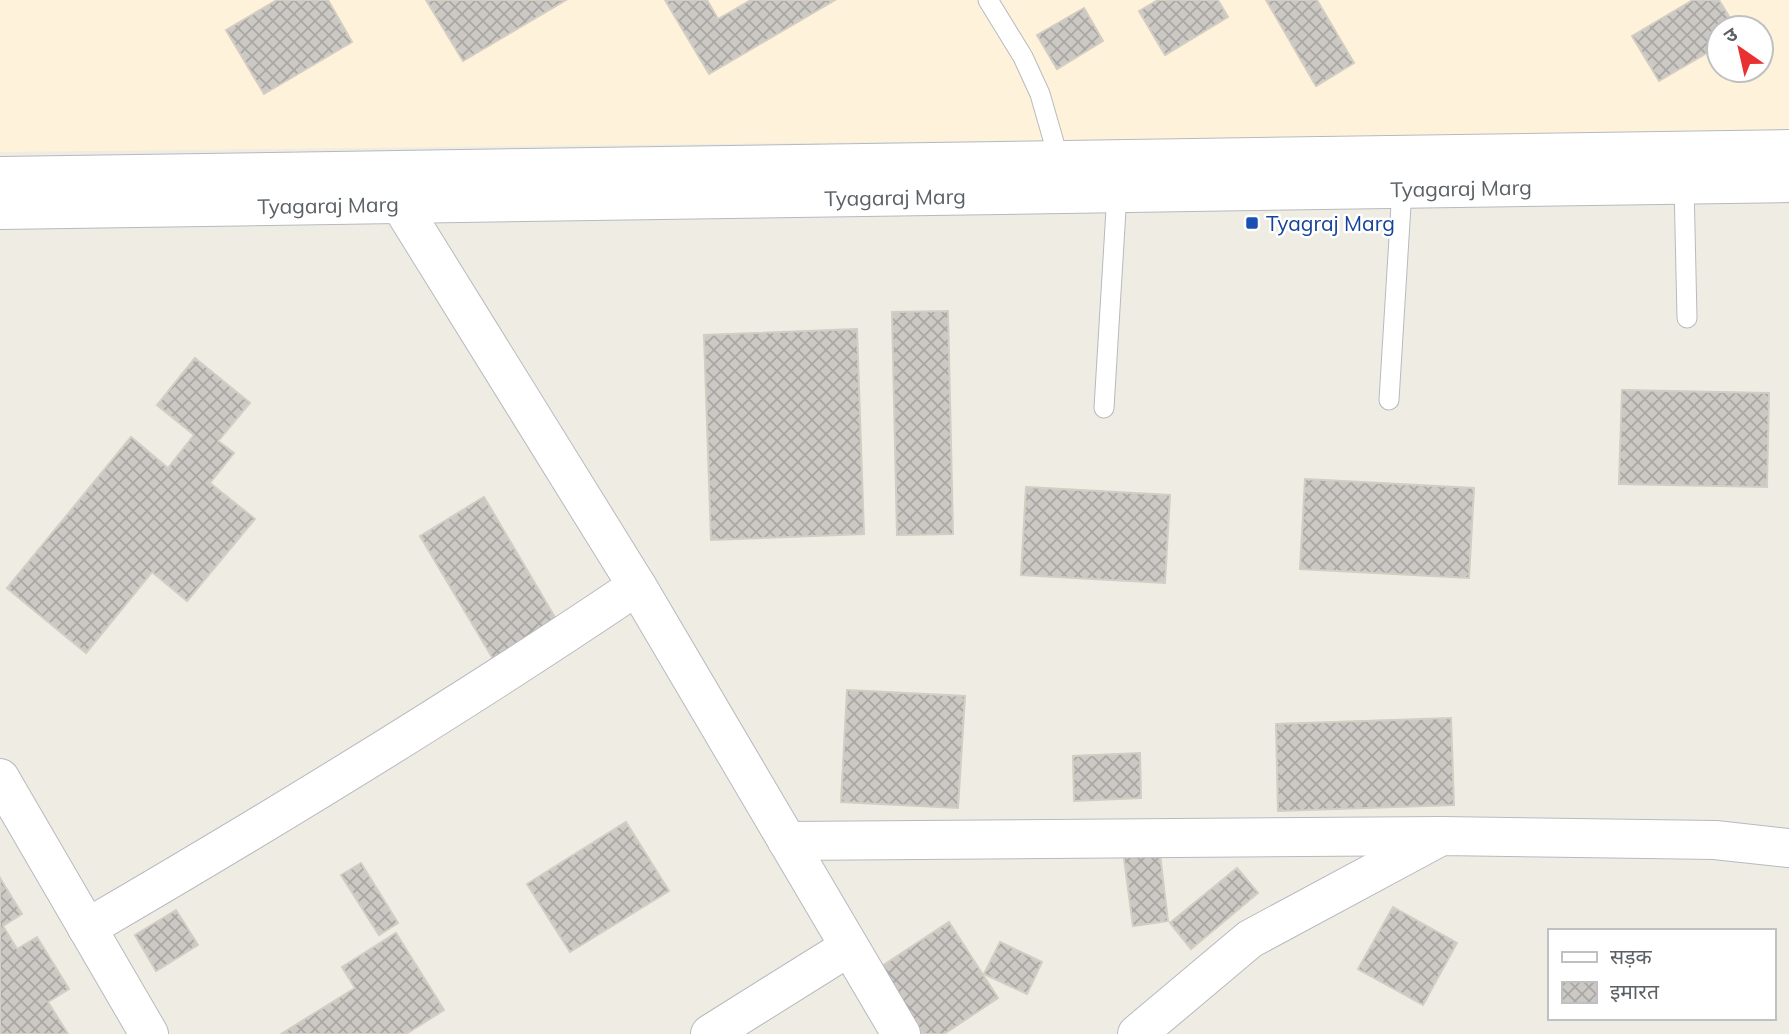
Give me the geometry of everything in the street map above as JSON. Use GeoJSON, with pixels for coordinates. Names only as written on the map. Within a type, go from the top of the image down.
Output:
{"type":"FeatureCollection","features":[{"type":"Feature","properties":{"kind":"street","name":"Tyagaraj Marg"},"geometry":{"type":"LineString","coordinates":[[0,176],[1789,149]]}},
{"type":"Feature","properties":{"kind":"street","name":"Tyagaraj Marg"},"geometry":{"type":"LineString","coordinates":[[0,210],[1789,183]]}},
{"type":"Feature","properties":{"kind":"street"},"geometry":{"type":"LineString","coordinates":[[400,204],[637,586],[901,1034]]}},
{"type":"Feature","properties":{"kind":"street"},"geometry":{"type":"LineString","coordinates":[[87,929],[262,826],[637,586]]}},
{"type":"Feature","properties":{"kind":"street"},"geometry":{"type":"LineString","coordinates":[[0,778],[149,1034]]}},
{"type":"Feature","properties":{"kind":"street"},"geometry":{"type":"LineString","coordinates":[[787,841],[1441,836],[1715,840],[1789,848]]}},
{"type":"Feature","properties":{"kind":"street"},"geometry":{"type":"LineString","coordinates":[[1137,1034],[1250,939],[1441,836]]}},
{"type":"Feature","properties":{"kind":"street"},"geometry":{"type":"LineString","coordinates":[[710,1034],[849,947]]}},
{"type":"Feature","properties":{"kind":"lane"},"geometry":{"type":"LineString","coordinates":[[988,0],[1023,57],[1040,94],[1059,160]]}},
{"type":"Feature","properties":{"kind":"lane"},"geometry":{"type":"LineString","coordinates":[[1684,184],[1687,318]]}},
{"type":"Feature","properties":{"kind":"lane"},"geometry":{"type":"LineString","coordinates":[[1389,400],[1402,189]]}},
{"type":"Feature","properties":{"kind":"lane"},"geometry":{"type":"LineString","coordinates":[[1104,408],[1117,193]]}},
{"type":"Feature","properties":{"kind":"shaded area"},"geometry":{"type":"Polygon","coordinates":[[[0,0],[1789,0],[1789,132],[0,152],[0,0]]]}},
{"type":"Feature","properties":{"kind":"building"},"geometry":{"type":"Polygon","coordinates":[[[277,0],[328,0],[352,42],[264,94],[226,30],[277,0]]]}},
{"type":"Feature","properties":{"kind":"building"},"geometry":{"type":"Polygon","coordinates":[[[426,0],[566,0],[463,61],[426,0]]]}},
{"type":"Feature","properties":{"kind":"building"},"geometry":{"type":"Polygon","coordinates":[[[665,0],[707,0],[718,19],[751,0],[835,0],[709,74],[665,0]]]}},
{"type":"Feature","properties":{"kind":"building"},"geometry":{"type":"Polygon","coordinates":[[[1158,0],[1218,0],[1228,17],[1165,55],[1139,11],[1158,0]]]}},
{"type":"Feature","properties":{"kind":"building"},"geometry":{"type":"Polygon","coordinates":[[[1266,0],[1317,0],[1354,63],[1316,86],[1266,0]]]}},
{"type":"Feature","properties":{"kind":"building"},"geometry":{"type":"Polygon","coordinates":[[[1693,0],[1719,0],[1728,14],[1705,14],[1705,54],[1659,81],[1632,36],[1693,0]]]}},
{"type":"Feature","properties":{"kind":"building"},"geometry":{"type":"Polygon","coordinates":[[[1084,8],[1103,41],[1057,69],[1037,35],[1084,8]]]}},
{"type":"Feature","properties":{"kind":"building"},"geometry":{"type":"Polygon","coordinates":[[[948,311],[953,534],[897,535],[892,312],[948,311]]]}},
{"type":"Feature","properties":{"kind":"building"},"geometry":{"type":"Polygon","coordinates":[[[857,329],[864,534],[711,540],[704,335],[857,329]]]}},
{"type":"Feature","properties":{"kind":"building"},"geometry":{"type":"Polygon","coordinates":[[[195,358],[250,403],[218,441],[234,453],[210,483],[255,519],[187,601],[152,572],[86,653],[7,588],[131,437],[168,468],[194,435],[157,405],[195,358]]]}},
{"type":"Feature","properties":{"kind":"building"},"geometry":{"type":"Polygon","coordinates":[[[1622,390],[1769,393],[1767,487],[1619,484],[1622,390]]]}},
{"type":"Feature","properties":{"kind":"building"},"geometry":{"type":"Polygon","coordinates":[[[1305,479],[1474,488],[1469,578],[1300,569],[1305,479]]]}},
{"type":"Feature","properties":{"kind":"building"},"geometry":{"type":"Polygon","coordinates":[[[1026,487],[1170,495],[1165,583],[1021,575],[1026,487]]]}},
{"type":"Feature","properties":{"kind":"building"},"geometry":{"type":"Polygon","coordinates":[[[484,497],[563,631],[499,669],[420,536],[484,497]]]}},
{"type":"Feature","properties":{"kind":"building"},"geometry":{"type":"Polygon","coordinates":[[[847,690],[965,696],[958,808],[841,802],[847,690]]]}},
{"type":"Feature","properties":{"kind":"building"},"geometry":{"type":"Polygon","coordinates":[[[1451,718],[1454,805],[1278,811],[1276,724],[1451,718]]]}},
{"type":"Feature","properties":{"kind":"building"},"geometry":{"type":"Polygon","coordinates":[[[1140,753],[1141,798],[1074,801],[1073,756],[1140,753]]]}},
{"type":"Feature","properties":{"kind":"building"},"geometry":{"type":"Polygon","coordinates":[[[626,822],[669,891],[570,952],[527,884],[626,822]]]}},
{"type":"Feature","properties":{"kind":"building"},"geometry":{"type":"Polygon","coordinates":[[[1159,846],[1168,921],[1133,926],[1123,851],[1159,846]]]}},
{"type":"Feature","properties":{"kind":"building"},"geometry":{"type":"Polygon","coordinates":[[[361,863],[398,923],[379,935],[341,875],[361,863]]]}},
{"type":"Feature","properties":{"kind":"building"},"geometry":{"type":"Polygon","coordinates":[[[1237,868],[1258,893],[1191,949],[1170,923],[1237,868]]]}},
{"type":"Feature","properties":{"kind":"building"},"geometry":{"type":"Polygon","coordinates":[[[0,878],[22,914],[3,926],[17,949],[37,937],[69,989],[48,1002],[68,1034],[0,1034],[0,878]]]}},
{"type":"Feature","properties":{"kind":"building"},"geometry":{"type":"Polygon","coordinates":[[[1393,907],[1457,943],[1423,1005],[1358,969],[1393,907]]]}},
{"type":"Feature","properties":{"kind":"building"},"geometry":{"type":"Polygon","coordinates":[[[176,910],[198,945],[156,971],[135,935],[176,910]]]}},
{"type":"Feature","properties":{"kind":"building"},"geometry":{"type":"Polygon","coordinates":[[[949,922],[998,998],[944,1034],[923,1034],[879,968],[949,922]]]}},
{"type":"Feature","properties":{"kind":"building"},"geometry":{"type":"Polygon","coordinates":[[[396,933],[444,1010],[406,1034],[281,1034],[355,988],[342,967],[396,933]]]}},
{"type":"Feature","properties":{"kind":"building"},"geometry":{"type":"Polygon","coordinates":[[[1000,942],[1042,962],[1027,994],[984,974],[1000,942]]]}},
{"type":"Feature","properties":{"kind":"place","name":"Tyagraj Marg"},"geometry":{"type":"Point","coordinates":[1252,223]}}]}
